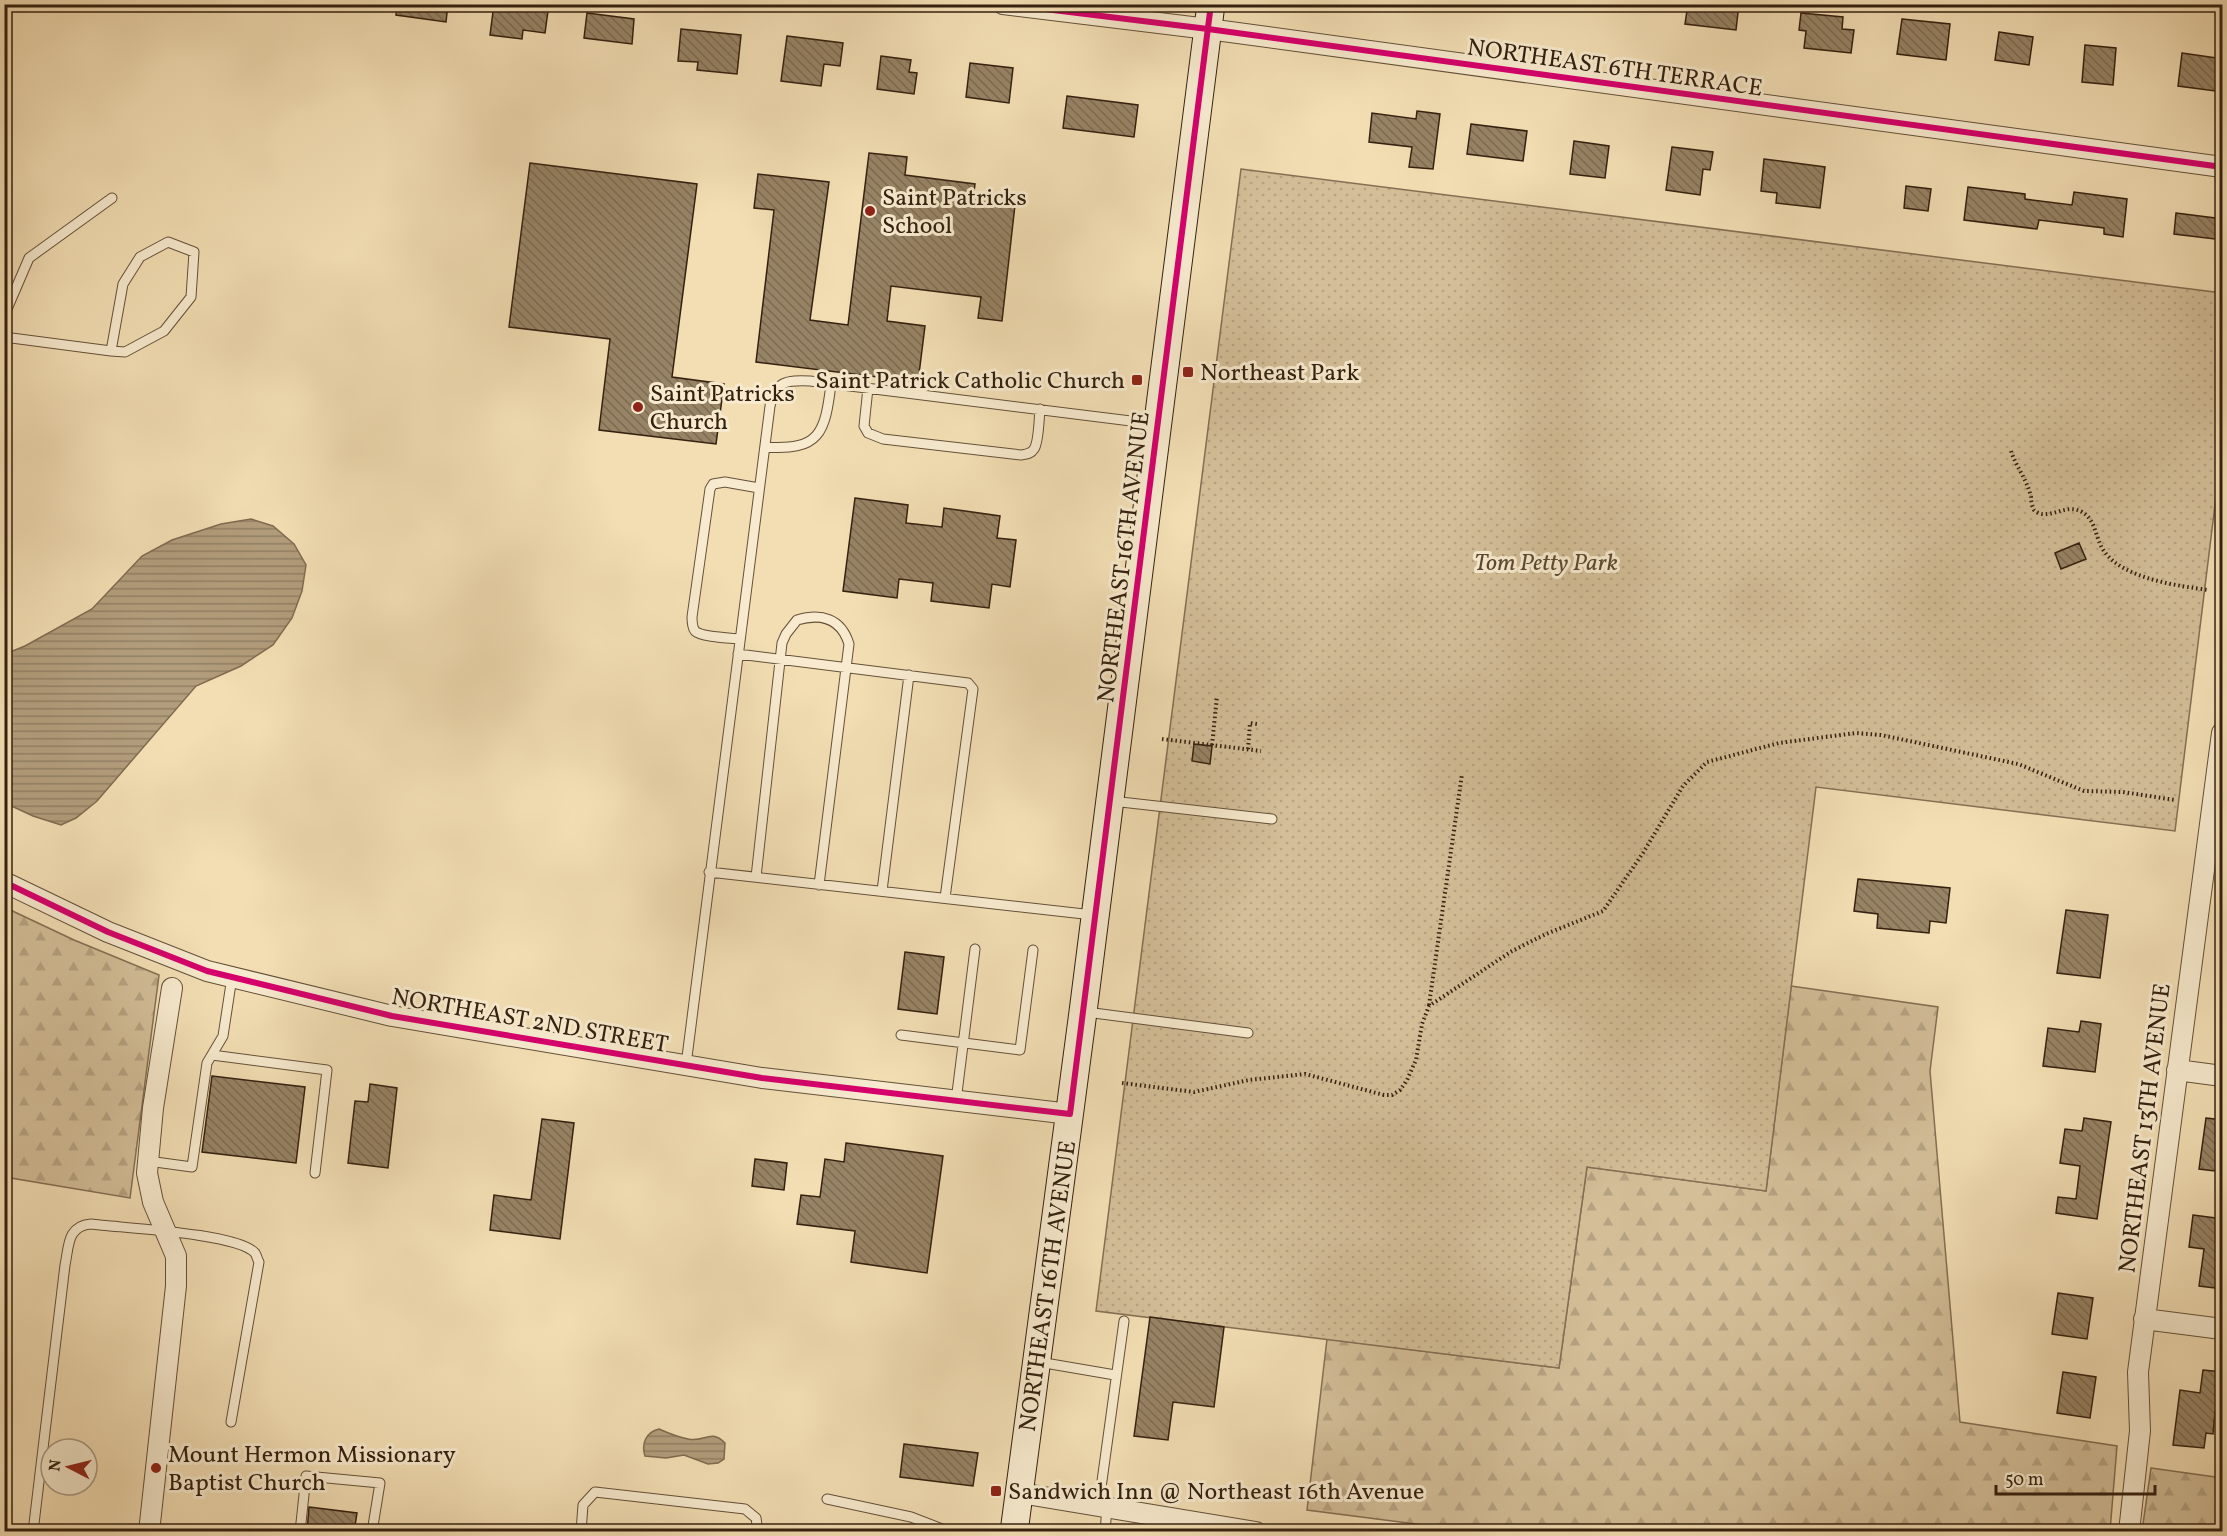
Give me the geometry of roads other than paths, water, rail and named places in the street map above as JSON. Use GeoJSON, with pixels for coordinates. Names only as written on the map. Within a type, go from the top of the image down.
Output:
{"type":"FeatureCollection","features":[{"type":"Feature","properties":{"kind":"street","name":"NORTHEAST 6TH TERRACE"},"geometry":{"type":"LineString","coordinates":[[1003,4],[1210,17],[2223,167]]}},
{"type":"Feature","properties":{"kind":"street","name":"NORTHEAST 16TH AVENUE"},"geometry":{"type":"LineString","coordinates":[[1014,1532],[1070,1114],[1210,17]]}},
{"type":"Feature","properties":{"kind":"street","name":"NORTHEAST 13TH AVENUE"},"geometry":{"type":"LineString","coordinates":[[2129,1532],[2140,1431],[2138,1372],[2144,1319],[2177,1070],[2217,822],[2223,733]]}},
{"type":"Feature","properties":{"kind":"street","name":"NORTHEAST 2ND STREET"},"geometry":{"type":"LineString","coordinates":[[4,882],[108,932],[207,971],[392,1016],[762,1078],[1070,1114]]}},
{"type":"Feature","properties":{"kind":"street"},"geometry":{"type":"LineString","coordinates":[[149,1532],[176,1286],[176,1256],[153,1202],[147,1173],[153,1108],[172,988]]}},
{"type":"Feature","properties":{"kind":"street"},"geometry":{"type":"LineString","coordinates":[[2177,1070],[2223,1076]]}},
{"type":"Feature","properties":{"kind":"street"},"geometry":{"type":"LineString","coordinates":[[2144,1319],[2223,1329]]}},
{"type":"Feature","properties":{"kind":"street"},"geometry":{"type":"LineString","coordinates":[[1020,1493],[1256,1532]]}},
{"type":"Feature","properties":{"kind":"lane"},"geometry":{"type":"LineString","coordinates":[[4,316],[29,258],[112,198]]}},
{"type":"Feature","properties":{"kind":"lane"},"geometry":{"type":"LineString","coordinates":[[4,337],[111,351],[125,352],[164,331],[191,297],[194,252],[168,242],[140,257],[123,284],[111,351]]}},
{"type":"Feature","properties":{"kind":"lane"},"geometry":{"type":"LineString","coordinates":[[686,1065],[709,872],[773,396],[783,383],[790,380],[1158,424]]}},
{"type":"Feature","properties":{"kind":"lane"},"geometry":{"type":"LineString","coordinates":[[765,447],[796,446],[815,438],[824,425],[831,384]]}},
{"type":"Feature","properties":{"kind":"lane"},"geometry":{"type":"LineString","coordinates":[[868,388],[864,426],[868,433],[883,439],[1029,454],[1034,450],[1036,444],[1040,409]]}},
{"type":"Feature","properties":{"kind":"lane"},"geometry":{"type":"LineString","coordinates":[[740,639],[695,631],[692,616],[710,489],[713,484],[724,482],[759,488]]}},
{"type":"Feature","properties":{"kind":"lane"},"geometry":{"type":"LineString","coordinates":[[756,877],[782,643],[797,620],[815,617],[829,620],[842,628],[849,644],[819,885]]}},
{"type":"Feature","properties":{"kind":"lane"},"geometry":{"type":"LineString","coordinates":[[738,654],[968,683],[973,689],[945,898]]}},
{"type":"Feature","properties":{"kind":"lane"},"geometry":{"type":"LineString","coordinates":[[882,891],[909,675]]}},
{"type":"Feature","properties":{"kind":"lane"},"geometry":{"type":"LineString","coordinates":[[1110,801],[1272,819]]}},
{"type":"Feature","properties":{"kind":"lane"},"geometry":{"type":"LineString","coordinates":[[709,872],[1095,915]]}},
{"type":"Feature","properties":{"kind":"lane"},"geometry":{"type":"LineString","coordinates":[[956,1101],[975,949]]}},
{"type":"Feature","properties":{"kind":"lane"},"geometry":{"type":"LineString","coordinates":[[901,1035],[1020,1050],[1033,950]]}},
{"type":"Feature","properties":{"kind":"lane"},"geometry":{"type":"LineString","coordinates":[[148,1161],[192,1167],[207,1063],[223,1036],[232,977]]}},
{"type":"Feature","properties":{"kind":"lane"},"geometry":{"type":"LineString","coordinates":[[1083,1012],[1248,1033]]}},
{"type":"Feature","properties":{"kind":"lane"},"geometry":{"type":"LineString","coordinates":[[212,1054],[327,1070],[315,1173]]}},
{"type":"Feature","properties":{"kind":"lane"},"geometry":{"type":"LineString","coordinates":[[33,1532],[70,1236],[74,1229],[83,1225],[165,1231],[217,1239],[254,1252],[259,1262],[231,1422]]}},
{"type":"Feature","properties":{"kind":"lane"},"geometry":{"type":"LineString","coordinates":[[1105,1532],[1107,1507],[1101,1488],[1124,1321]]}},
{"type":"Feature","properties":{"kind":"lane"},"geometry":{"type":"LineString","coordinates":[[1037,1362],[1115,1375]]}},
{"type":"Feature","properties":{"kind":"lane"},"geometry":{"type":"LineString","coordinates":[[300,1532],[306,1476],[380,1483],[372,1532]]}},
{"type":"Feature","properties":{"kind":"lane"},"geometry":{"type":"LineString","coordinates":[[580,1532],[583,1505],[595,1492],[745,1509],[756,1518],[758,1532]]}},
{"type":"Feature","properties":{"kind":"lane"},"geometry":{"type":"LineString","coordinates":[[826,1498],[911,1517],[950,1532]]}},
{"type":"Feature","properties":{"kind":"place","name":"Saint Patricks School"},"geometry":{"type":"Point","coordinates":[870,211]}},
{"type":"Feature","properties":{"kind":"place","name":"Northeast Park"},"geometry":{"type":"Point","coordinates":[1188,372]}},
{"type":"Feature","properties":{"kind":"place","name":"Saint Patrick Catholic Church"},"geometry":{"type":"Point","coordinates":[1137,380]}},
{"type":"Feature","properties":{"kind":"place","name":"Saint Patricks Church"},"geometry":{"type":"Point","coordinates":[638,407]}},
{"type":"Feature","properties":{"kind":"place","name":"Mount Hermon Missionary Baptist Church"},"geometry":{"type":"Point","coordinates":[156,1468]}},
{"type":"Feature","properties":{"kind":"place","name":"Sandwich Inn @ Northeast 16th Avenue"},"geometry":{"type":"Point","coordinates":[996,1491]}},
{"type":"Feature","properties":{"kind":"park label","name":"Tom Petty Park"},"geometry":{"type":"Point","coordinates":[1546,562]}}]}
